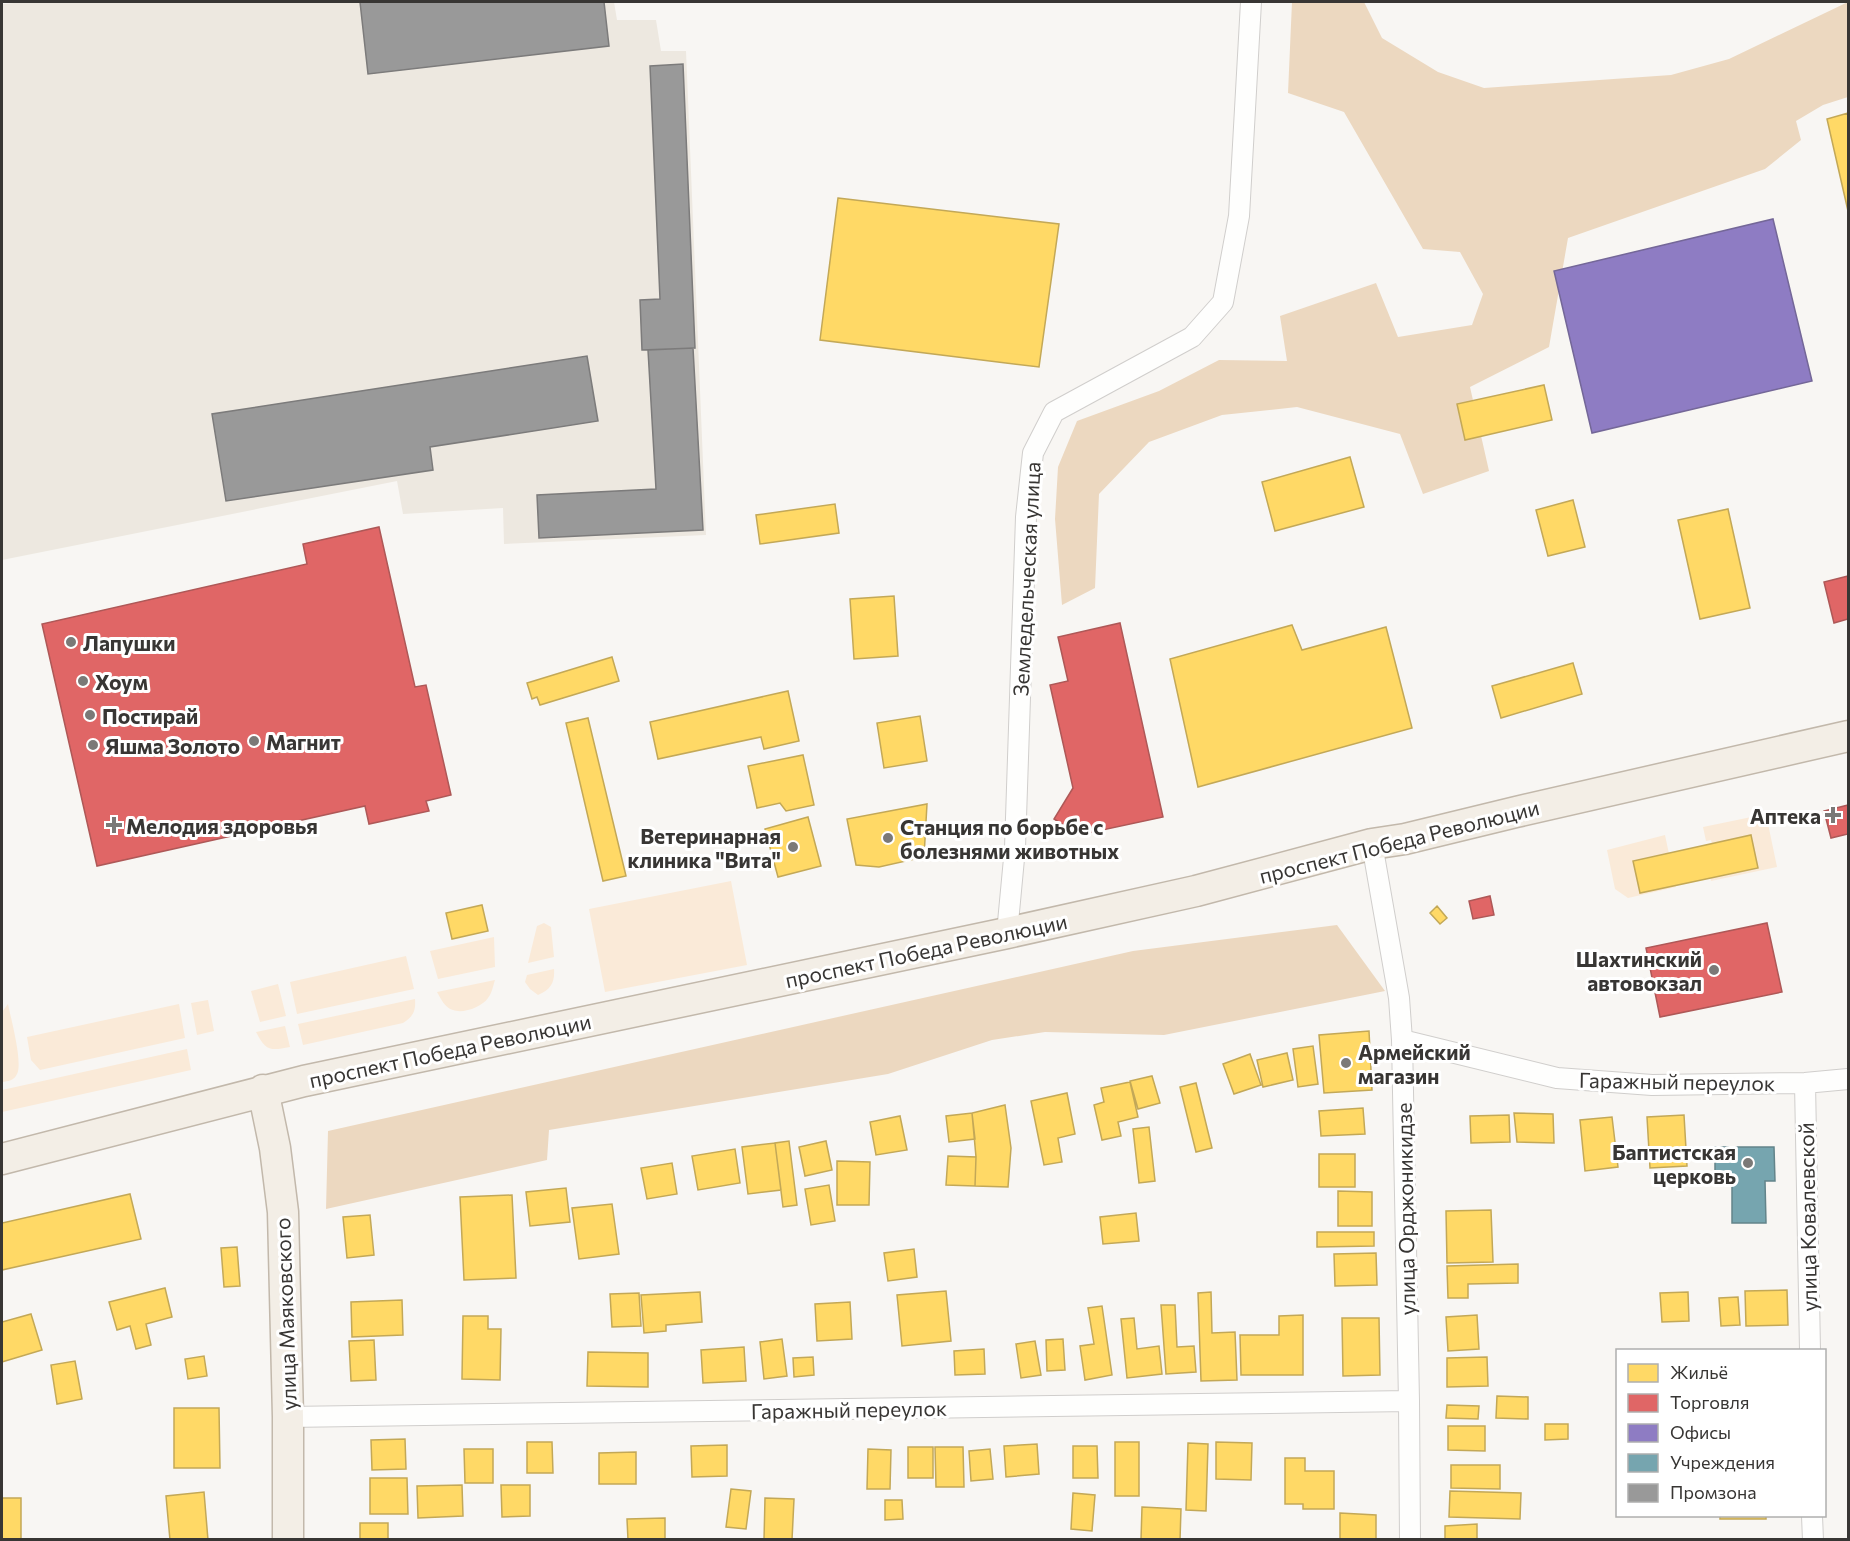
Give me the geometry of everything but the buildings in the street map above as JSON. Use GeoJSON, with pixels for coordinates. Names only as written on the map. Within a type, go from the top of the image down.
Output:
{"type":"FeatureCollection","features":[{"type":"Feature","properties":{"kind":"main road","name":"проспект Победа Революции"},"geometry":{"type":"LineString","coordinates":[[2,1159],[263,1090],[1196,891],[1372,844],[1405,839],[1848,736]]}},
{"type":"Feature","properties":{"kind":"main road","name":"улица Маяковского"},"geometry":{"type":"LineString","coordinates":[[263,1090],[283,1212],[288,1417],[288,1539]]}},
{"type":"Feature","properties":{"kind":"street","name":"Земледельческая улица"},"geometry":{"type":"LineString","coordinates":[[1007,933],[1014,848],[1026,517],[1033,453],[1054,412],[1192,337],[1223,302],[1239,216],[1251,2]]}},
{"type":"Feature","properties":{"kind":"street","name":"улица Орджоникидзе"},"geometry":{"type":"LineString","coordinates":[[1372,844],[1399,998],[1402,1040],[1410,1539]]}},
{"type":"Feature","properties":{"kind":"street","name":"Гаражный переулок"},"geometry":{"type":"LineString","coordinates":[[1402,1040],[1557,1078],[1652,1085],[1805,1083],[1848,1079]]}},
{"type":"Feature","properties":{"kind":"street","name":"улица Ковалевской"},"geometry":{"type":"LineString","coordinates":[[1805,1083],[1810,1349]]}},
{"type":"Feature","properties":{"kind":"street","name":"Гаражный переулок"},"geometry":{"type":"LineString","coordinates":[[288,1417],[1409,1401]]}},
{"type":"Feature","properties":{"kind":"street"},"geometry":{"type":"LineString","coordinates":[[1812,1517],[1813,1539]]}},
{"type":"Feature","properties":{"kind":"shaded area"},"geometry":{"type":"Polygon","coordinates":[[[25,2],[614,2],[617,20],[656,20],[661,51],[686,51],[706,535],[504,544],[503,508],[403,514],[397,481],[2,560],[2,4],[25,2]]]}},
{"type":"Feature","properties":{"kind":"shaded area"},"geometry":{"type":"Polygon","coordinates":[[[1292,2],[1364,2],[1382,38],[1438,72],[1484,88],[1671,75],[1729,59],[1848,2],[1848,97],[1823,105],[1796,121],[1801,140],[1765,169],[1568,238],[1549,347],[1470,387],[1489,471],[1423,494],[1400,434],[1297,407],[1222,415],[1149,442],[1099,494],[1095,588],[1062,605],[1055,519],[1058,467],[1077,421],[1159,391],[1219,360],[1287,361],[1280,316],[1376,283],[1398,337],[1472,325],[1483,294],[1460,252],[1423,249],[1344,112],[1288,93],[1292,2]]]}},
{"type":"Feature","properties":{"kind":"shaded area"},"geometry":{"type":"Polygon","coordinates":[[[1766,814],[1777,867],[1711,881],[1707,863],[1716,860],[1711,840],[1706,841],[1703,827],[1766,814]]]}},
{"type":"Feature","properties":{"kind":"shaded area"},"geometry":{"type":"Polygon","coordinates":[[[1665,835],[1676,887],[1628,898],[1615,889],[1607,850],[1665,835]]]}},
{"type":"Feature","properties":{"kind":"shaded area"},"geometry":{"type":"Polygon","coordinates":[[[731,881],[747,965],[605,992],[589,909],[731,881]]]}},
{"type":"Feature","properties":{"kind":"shaded area"},"geometry":{"type":"Polygon","coordinates":[[[544,923],[551,927],[554,957],[528,963],[537,926],[544,923]]]}},
{"type":"Feature","properties":{"kind":"shaded area"},"geometry":{"type":"Polygon","coordinates":[[[1337,925],[1385,991],[1164,1035],[1045,1032],[992,1040],[888,1074],[549,1130],[547,1160],[326,1209],[328,1131],[1133,951],[1337,925]]]}},
{"type":"Feature","properties":{"kind":"shaded area"},"geometry":{"type":"Polygon","coordinates":[[[494,937],[495,967],[438,979],[430,951],[494,937]]]}},
{"type":"Feature","properties":{"kind":"shaded area"},"geometry":{"type":"Polygon","coordinates":[[[406,956],[414,989],[297,1014],[290,982],[406,956]]]}},
{"type":"Feature","properties":{"kind":"shaded area"},"geometry":{"type":"Polygon","coordinates":[[[554,969],[551,985],[538,995],[525,982],[527,975],[554,969]]]}},
{"type":"Feature","properties":{"kind":"shaded area"},"geometry":{"type":"Polygon","coordinates":[[[495,980],[485,1001],[467,1010],[450,1009],[437,992],[495,980]]]}},
{"type":"Feature","properties":{"kind":"shaded area"},"geometry":{"type":"Polygon","coordinates":[[[278,984],[286,1016],[260,1022],[251,991],[278,984]]]}},
{"type":"Feature","properties":{"kind":"shaded area"},"geometry":{"type":"Polygon","coordinates":[[[415,999],[413,1013],[403,1023],[303,1045],[298,1024],[415,999]]]}},
{"type":"Feature","properties":{"kind":"shaded area"},"geometry":{"type":"Polygon","coordinates":[[[208,1000],[214,1031],[197,1035],[191,1003],[208,1000]]]}},
{"type":"Feature","properties":{"kind":"shaded area"},"geometry":{"type":"Polygon","coordinates":[[[8,1004],[19,1061],[14,1078],[2,1082],[2,1012],[8,1004]]]}},
{"type":"Feature","properties":{"kind":"shaded area"},"geometry":{"type":"Polygon","coordinates":[[[179,1004],[185,1038],[40,1070],[31,1060],[27,1037],[179,1004]]]}},
{"type":"Feature","properties":{"kind":"shaded area"},"geometry":{"type":"Polygon","coordinates":[[[285,1026],[290,1047],[269,1048],[256,1032],[285,1026]]]}},
{"type":"Feature","properties":{"kind":"shaded area"},"geometry":{"type":"Polygon","coordinates":[[[187,1049],[191,1070],[2,1112],[2,1090],[187,1049]]]}},
{"type":"Feature","properties":{"kind":"place","name":"Лапушки"},"geometry":{"type":"Point","coordinates":[71,642]}},
{"type":"Feature","properties":{"kind":"place","name":"Хоум"},"geometry":{"type":"Point","coordinates":[83,681]}},
{"type":"Feature","properties":{"kind":"place","name":"Постирай"},"geometry":{"type":"Point","coordinates":[90,715]}},
{"type":"Feature","properties":{"kind":"place","name":"Магнит"},"geometry":{"type":"Point","coordinates":[254,741]}},
{"type":"Feature","properties":{"kind":"place","name":"Яшма Золото"},"geometry":{"type":"Point","coordinates":[93,745]}},
{"type":"Feature","properties":{"kind":"place","name":"Аптека"},"geometry":{"type":"Point","coordinates":[1833,815]}},
{"type":"Feature","properties":{"kind":"place","name":"Мелодия здоровья"},"geometry":{"type":"Point","coordinates":[114,825]}},
{"type":"Feature","properties":{"kind":"place","name":"Станция по борьбе с болезнями животных"},"geometry":{"type":"Point","coordinates":[888,838]}},
{"type":"Feature","properties":{"kind":"place","name":"Ветеринарная клиника \"Вита\""},"geometry":{"type":"Point","coordinates":[793,847]}},
{"type":"Feature","properties":{"kind":"place","name":"Шахтинский автовокзал"},"geometry":{"type":"Point","coordinates":[1714,970]}},
{"type":"Feature","properties":{"kind":"place","name":"Армейский магазин"},"geometry":{"type":"Point","coordinates":[1346,1063]}},
{"type":"Feature","properties":{"kind":"place","name":"Баптистская церковь"},"geometry":{"type":"Point","coordinates":[1748,1163]}}]}
